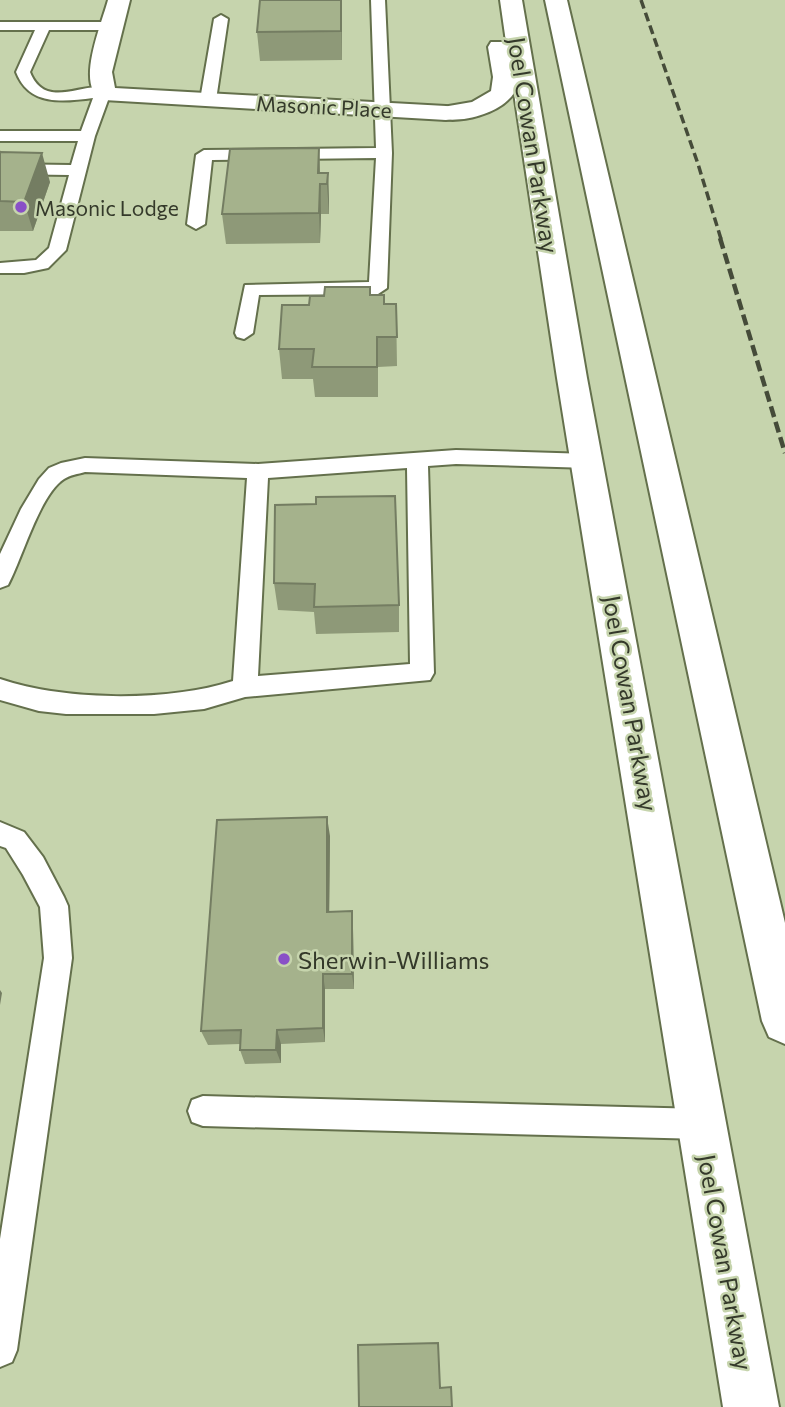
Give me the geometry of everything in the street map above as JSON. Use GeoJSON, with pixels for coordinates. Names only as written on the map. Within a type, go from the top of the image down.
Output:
{"type":"FeatureCollection","features":[{"type":"Feature","properties":{"kind":"main road"},"geometry":{"type":"LineString","coordinates":[[103,92],[100,72],[115,26],[119,0]]}},
{"type":"Feature","properties":{"kind":"main road"},"geometry":{"type":"LineString","coordinates":[[446,113],[492,102],[505,86],[494,0]]}},
{"type":"Feature","properties":{"kind":"main road","name":"Joel Cowan Parkway"},"geometry":{"type":"LineString","coordinates":[[510,0],[572,379],[589,461],[751,1407]]}},
{"type":"Feature","properties":{"kind":"main road","name":"Joel Cowan Parkway"},"geometry":{"type":"LineString","coordinates":[[556,0],[785,1021]]}},
{"type":"Feature","properties":{"kind":"main road","name":"Masonic Place"},"geometry":{"type":"LineString","coordinates":[[103,92],[123,97],[446,113],[502,127],[536,151]]}},
{"type":"Feature","properties":{"kind":"lane"},"geometry":{"type":"LineString","coordinates":[[244,333],[251,289],[378,288],[384,109],[378,0]]}},
{"type":"Feature","properties":{"kind":"lane"},"geometry":{"type":"LineString","coordinates":[[208,100],[221,19]]}},
{"type":"Feature","properties":{"kind":"lane"},"geometry":{"type":"LineString","coordinates":[[0,26],[115,26]]}},
{"type":"Feature","properties":{"kind":"lane"},"geometry":{"type":"LineString","coordinates":[[0,268],[24,268],[42,264],[57,250],[88,136],[103,92],[53,96],[39,94],[31,89],[23,72],[44,26]]}},
{"type":"Feature","properties":{"kind":"lane"},"geometry":{"type":"LineString","coordinates":[[0,136],[88,136]]}},
{"type":"Feature","properties":{"kind":"lane"},"geometry":{"type":"LineString","coordinates":[[196,224],[204,155],[384,153]]}},
{"type":"Feature","properties":{"kind":"lane"},"geometry":{"type":"LineString","coordinates":[[0,169],[79,170]]}},
{"type":"Feature","properties":{"kind":"lane"},"geometry":{"type":"LineString","coordinates":[[0,579],[40,495],[54,475],[85,465],[258,471],[456,457],[589,461]]}},
{"type":"Feature","properties":{"kind":"lane"},"geometry":{"type":"LineString","coordinates":[[0,689],[33,699],[73,704],[130,704],[200,700],[245,687],[422,673],[417,461]]}},
{"type":"Feature","properties":{"kind":"lane"},"geometry":{"type":"LineString","coordinates":[[245,687],[258,471]]}},
{"type":"Feature","properties":{"kind":"lane"},"geometry":{"type":"LineString","coordinates":[[0,834],[15,840],[33,866],[54,906],[58,958],[0,1350]]}},
{"type":"Feature","properties":{"kind":"lane"},"geometry":{"type":"LineString","coordinates":[[203,1111],[703,1124]]}},
{"type":"Feature","properties":{"kind":"building"},"geometry":{"type":"Polygon","coordinates":[[[260,0],[341,0],[341,31],[257,32],[260,0]]]}},
{"type":"Feature","properties":{"kind":"building"},"geometry":{"type":"Polygon","coordinates":[[[319,148],[318,173],[328,173],[327,184],[320,184],[319,213],[222,214],[230,149],[319,148]]]}},
{"type":"Feature","properties":{"kind":"building"},"geometry":{"type":"Polygon","coordinates":[[[0,152],[42,153],[24,202],[0,201],[0,152]]]}},
{"type":"Feature","properties":{"kind":"building"},"geometry":{"type":"Polygon","coordinates":[[[325,287],[370,287],[370,295],[384,295],[384,304],[396,304],[397,337],[377,337],[377,367],[312,367],[314,349],[279,349],[282,305],[309,305],[310,296],[324,296],[325,287]]]}},
{"type":"Feature","properties":{"kind":"building"},"geometry":{"type":"Polygon","coordinates":[[[395,496],[399,605],[314,607],[315,584],[274,583],[275,505],[316,504],[316,497],[395,496]]]}},
{"type":"Feature","properties":{"kind":"building","name":"Sherwin-Williams"},"geometry":{"type":"Polygon","coordinates":[[[327,817],[327,912],[352,911],[352,974],[323,974],[323,1028],[277,1030],[276,1050],[240,1050],[241,1030],[201,1031],[217,820],[327,817]]]}},
{"type":"Feature","properties":{"kind":"building"},"geometry":{"type":"Polygon","coordinates":[[[438,1343],[440,1388],[451,1387],[452,1407],[359,1407],[358,1345],[438,1343]]]}},
{"type":"Feature","properties":{"kind":"railway"},"geometry":{"type":"LineString","coordinates":[[641,0],[721,239]]}},
{"type":"Feature","properties":{"kind":"railway"},"geometry":{"type":"LineString","coordinates":[[720,238],[785,453]]}},
{"type":"Feature","properties":{"kind":"place","name":"Masonic Lodge"},"geometry":{"type":"Point","coordinates":[21,207]}},
{"type":"Feature","properties":{"kind":"place","name":"Sherwin-Williams"},"geometry":{"type":"Point","coordinates":[284,959]}}]}
